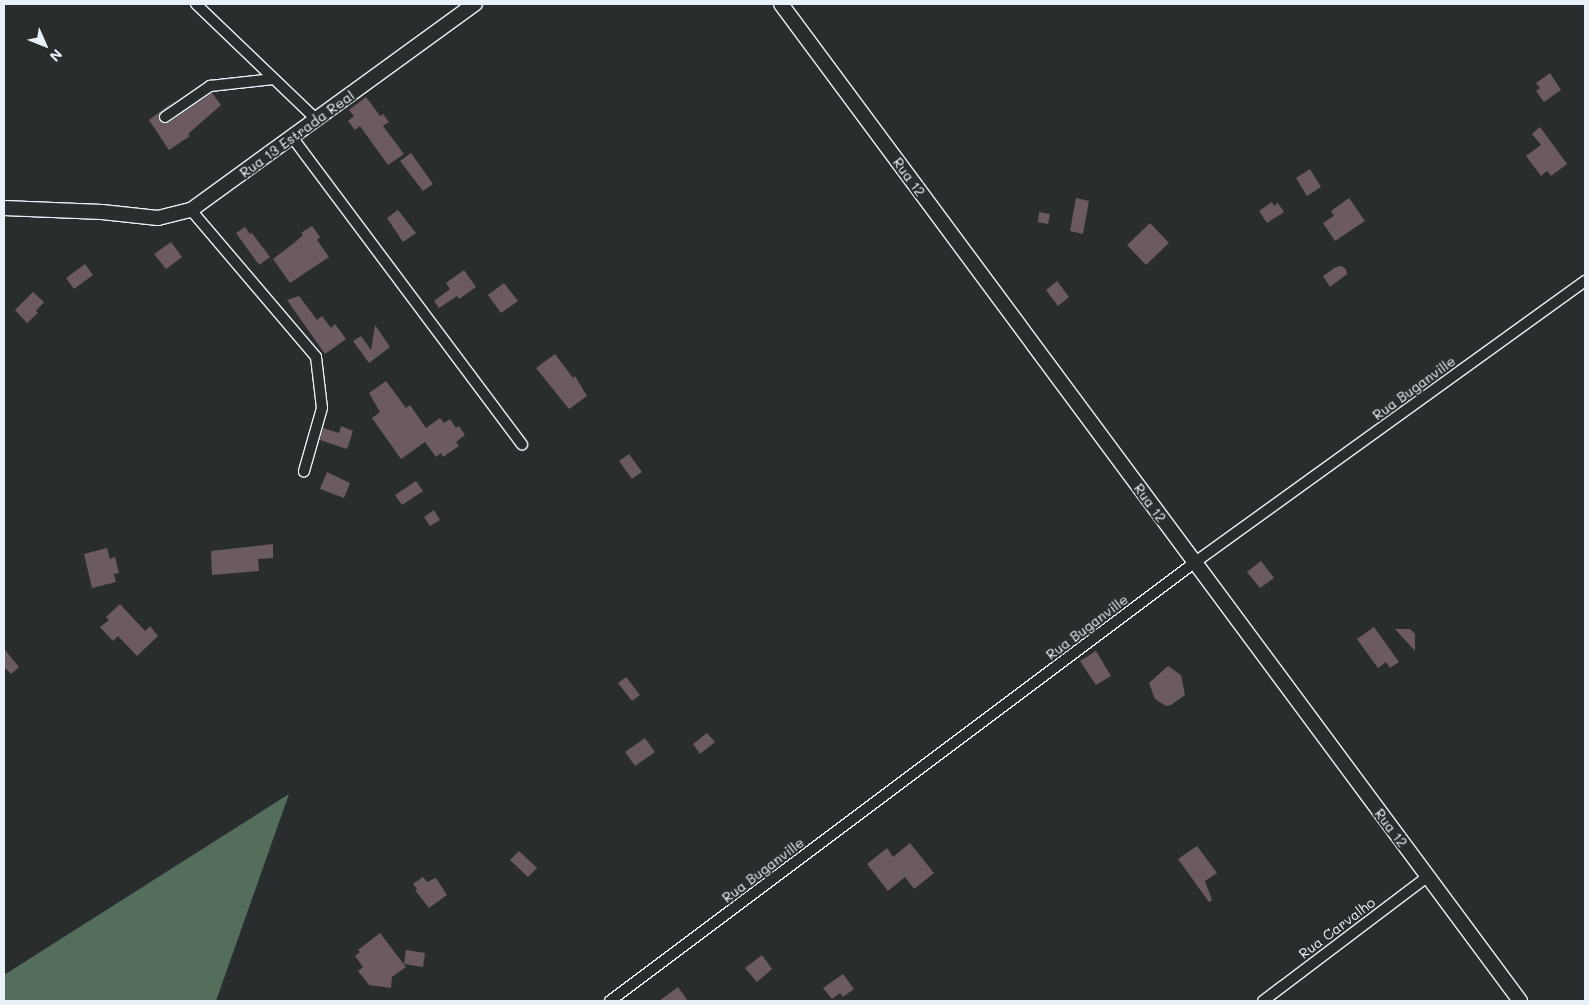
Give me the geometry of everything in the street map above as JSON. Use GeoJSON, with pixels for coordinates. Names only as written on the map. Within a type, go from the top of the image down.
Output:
{"type":"FeatureCollection","features":[{"type":"Feature","properties":{"kind":"street"},"geometry":{"type":"LineString","coordinates":[[196,4],[316,119]]}},
{"type":"Feature","properties":{"kind":"street","name":"Rua 13 Estrada Real"},"geometry":{"type":"LineString","coordinates":[[4,208],[102,212],[158,218],[190,210],[475,4]]}},
{"type":"Feature","properties":{"kind":"street","name":"Rua 12"},"geometry":{"type":"LineString","coordinates":[[781,4],[1194,564],[1520,1001]]}},
{"type":"Feature","properties":{"kind":"street"},"geometry":{"type":"LineString","coordinates":[[165,117],[210,86],[274,79]]}},
{"type":"Feature","properties":{"kind":"street"},"geometry":{"type":"LineString","coordinates":[[292,136],[522,445]]}},
{"type":"Feature","properties":{"kind":"street"},"geometry":{"type":"LineString","coordinates":[[190,210],[316,357],[322,408],[304,471]]}},
{"type":"Feature","properties":{"kind":"street","name":"Rua Buganville"},"geometry":{"type":"LineString","coordinates":[[610,1001],[1194,564],[1585,281]]}},
{"type":"Feature","properties":{"kind":"street","name":"Rua Carvalho"},"geometry":{"type":"LineString","coordinates":[[1263,1001],[1427,876]]}},
{"type":"Feature","properties":{"kind":"green space"},"geometry":{"type":"Polygon","coordinates":[[[289,794],[216,1001],[4,1001],[4,975],[289,794]]]}},
{"type":"Feature","properties":{"kind":"building"},"geometry":{"type":"Polygon","coordinates":[[[1550,73],[1561,90],[1544,102],[1536,91],[1540,88],[1536,83],[1550,73]]]}},
{"type":"Feature","properties":{"kind":"building"},"geometry":{"type":"Polygon","coordinates":[[[212,93],[221,105],[188,134],[190,136],[169,150],[149,120],[176,100],[159,115],[160,121],[168,123],[212,93]]]}},
{"type":"Feature","properties":{"kind":"building"},"geometry":{"type":"Polygon","coordinates":[[[366,97],[380,116],[383,114],[389,122],[383,126],[404,154],[388,165],[360,126],[355,130],[348,121],[354,116],[349,110],[366,97]]]}},
{"type":"Feature","properties":{"kind":"building"},"geometry":{"type":"Polygon","coordinates":[[[1540,127],[1567,164],[1551,176],[1547,171],[1541,176],[1526,156],[1541,145],[1532,134],[1540,127]]]}},
{"type":"Feature","properties":{"kind":"building"},"geometry":{"type":"Polygon","coordinates":[[[411,153],[433,184],[423,191],[400,161],[411,153]]]}},
{"type":"Feature","properties":{"kind":"building"},"geometry":{"type":"Polygon","coordinates":[[[1310,169],[1321,187],[1307,196],[1296,178],[1310,169]]]}},
{"type":"Feature","properties":{"kind":"building"},"geometry":{"type":"Polygon","coordinates":[[[1076,198],[1089,201],[1083,234],[1070,231],[1076,198]]]}},
{"type":"Feature","properties":{"kind":"building"},"geometry":{"type":"Polygon","coordinates":[[[1349,198],[1365,221],[1335,241],[1323,223],[1334,216],[1331,211],[1349,198]]]}},
{"type":"Feature","properties":{"kind":"building"},"geometry":{"type":"Polygon","coordinates":[[[1272,202],[1274,206],[1278,203],[1284,212],[1267,223],[1259,211],[1272,202]]]}},
{"type":"Feature","properties":{"kind":"building"},"geometry":{"type":"Polygon","coordinates":[[[398,210],[416,233],[403,242],[387,218],[398,210]]]}},
{"type":"Feature","properties":{"kind":"building"},"geometry":{"type":"Polygon","coordinates":[[[1039,212],[1050,214],[1048,224],[1038,222],[1039,212]]]}},
{"type":"Feature","properties":{"kind":"building"},"geometry":{"type":"Polygon","coordinates":[[[1150,223],[1169,243],[1146,265],[1127,245],[1150,223]]]}},
{"type":"Feature","properties":{"kind":"building"},"geometry":{"type":"Polygon","coordinates":[[[312,226],[320,237],[317,240],[329,257],[290,283],[273,259],[303,235],[301,233],[312,226]]]}},
{"type":"Feature","properties":{"kind":"building"},"geometry":{"type":"Polygon","coordinates":[[[245,227],[250,234],[252,233],[270,257],[259,265],[236,233],[245,227]]]}},
{"type":"Feature","properties":{"kind":"building"},"geometry":{"type":"Polygon","coordinates":[[[171,242],[182,257],[166,269],[154,254],[171,242]]]}},
{"type":"Feature","properties":{"kind":"building"},"geometry":{"type":"Polygon","coordinates":[[[85,264],[93,275],[74,289],[66,278],[85,264]]]}},
{"type":"Feature","properties":{"kind":"building"},"geometry":{"type":"Polygon","coordinates":[[[1341,266],[1346,269],[1347,274],[1330,287],[1323,276],[1336,267],[1341,266]]]}},
{"type":"Feature","properties":{"kind":"building"},"geometry":{"type":"Polygon","coordinates":[[[464,270],[476,287],[459,299],[457,296],[439,308],[434,301],[450,289],[446,283],[464,270]]]}},
{"type":"Feature","properties":{"kind":"building"},"geometry":{"type":"Polygon","coordinates":[[[1057,281],[1069,297],[1058,306],[1046,290],[1057,281]]]}},
{"type":"Feature","properties":{"kind":"building"},"geometry":{"type":"Polygon","coordinates":[[[504,283],[518,301],[501,313],[488,295],[504,283]]]}},
{"type":"Feature","properties":{"kind":"building"},"geometry":{"type":"Polygon","coordinates":[[[33,292],[44,302],[36,311],[38,313],[27,323],[15,310],[33,292]]]}},
{"type":"Feature","properties":{"kind":"building"},"geometry":{"type":"Polygon","coordinates":[[[299,296],[317,320],[322,316],[331,328],[335,324],[346,339],[325,354],[287,300],[299,296]]]}},
{"type":"Feature","properties":{"kind":"building"},"geometry":{"type":"Polygon","coordinates":[[[375,325],[390,347],[369,363],[353,341],[361,336],[371,350],[375,325]]]}},
{"type":"Feature","properties":{"kind":"building"},"geometry":{"type":"Polygon","coordinates":[[[555,354],[573,378],[575,376],[587,396],[569,409],[536,368],[555,354]]]}},
{"type":"Feature","properties":{"kind":"building"},"geometry":{"type":"Polygon","coordinates":[[[386,381],[406,408],[410,405],[426,428],[440,418],[444,423],[450,419],[456,428],[459,426],[465,435],[456,442],[459,446],[443,457],[441,453],[436,457],[425,442],[401,459],[372,418],[380,412],[369,393],[386,381]]]}},
{"type":"Feature","properties":{"kind":"building"},"geometry":{"type":"Polygon","coordinates":[[[341,426],[353,431],[347,449],[320,440],[323,428],[339,433],[341,426]]]}},
{"type":"Feature","properties":{"kind":"building"},"geometry":{"type":"Polygon","coordinates":[[[629,454],[642,472],[632,479],[619,461],[629,454]]]}},
{"type":"Feature","properties":{"kind":"building"},"geometry":{"type":"Polygon","coordinates":[[[327,472],[350,483],[344,498],[320,489],[327,472]]]}},
{"type":"Feature","properties":{"kind":"building"},"geometry":{"type":"Polygon","coordinates":[[[416,481],[423,491],[402,505],[395,495],[416,481]]]}},
{"type":"Feature","properties":{"kind":"building"},"geometry":{"type":"Polygon","coordinates":[[[434,510],[440,520],[430,526],[424,517],[434,510]]]}},
{"type":"Feature","properties":{"kind":"building"},"geometry":{"type":"Polygon","coordinates":[[[273,544],[273,558],[258,559],[259,571],[212,575],[211,551],[273,544]]]}},
{"type":"Feature","properties":{"kind":"building"},"geometry":{"type":"Polygon","coordinates":[[[107,548],[110,559],[115,557],[119,573],[114,574],[116,582],[92,588],[84,554],[107,548]]]}},
{"type":"Feature","properties":{"kind":"building"},"geometry":{"type":"Polygon","coordinates":[[[1261,561],[1274,578],[1260,588],[1247,572],[1261,561]]]}},
{"type":"Feature","properties":{"kind":"building"},"geometry":{"type":"Polygon","coordinates":[[[120,604],[145,631],[150,626],[158,636],[137,656],[118,636],[113,641],[100,627],[109,620],[106,617],[120,604]]]}},
{"type":"Feature","properties":{"kind":"building"},"geometry":{"type":"Polygon","coordinates":[[[1374,627],[1399,662],[1390,668],[1386,662],[1378,668],[1357,639],[1374,627]]]}},
{"type":"Feature","properties":{"kind":"building"},"geometry":{"type":"Polygon","coordinates":[[[1395,629],[1410,629],[1415,634],[1415,651],[1395,629]]]}},
{"type":"Feature","properties":{"kind":"building"},"geometry":{"type":"Polygon","coordinates":[[[4,649],[19,667],[11,674],[4,667],[4,649]]]}},
{"type":"Feature","properties":{"kind":"building"},"geometry":{"type":"Polygon","coordinates":[[[1096,651],[1111,676],[1096,685],[1080,661],[1096,651]]]}},
{"type":"Feature","properties":{"kind":"building"},"geometry":{"type":"Polygon","coordinates":[[[1168,666],[1181,675],[1185,695],[1171,705],[1166,706],[1155,699],[1149,683],[1168,666]]]}},
{"type":"Feature","properties":{"kind":"building"},"geometry":{"type":"Polygon","coordinates":[[[626,677],[640,695],[632,701],[618,683],[626,677]]]}},
{"type":"Feature","properties":{"kind":"building"},"geometry":{"type":"Polygon","coordinates":[[[707,733],[715,742],[700,754],[693,744],[707,733]]]}},
{"type":"Feature","properties":{"kind":"building"},"geometry":{"type":"Polygon","coordinates":[[[645,738],[655,752],[635,766],[625,752],[645,738]]]}},
{"type":"Feature","properties":{"kind":"building"},"geometry":{"type":"Polygon","coordinates":[[[910,843],[934,873],[914,889],[905,877],[888,891],[867,864],[887,848],[893,857],[910,843]]]}},
{"type":"Feature","properties":{"kind":"building"},"geometry":{"type":"Polygon","coordinates":[[[1197,846],[1217,873],[1205,881],[1212,900],[1209,902],[1178,859],[1197,846]]]}},
{"type":"Feature","properties":{"kind":"building"},"geometry":{"type":"Polygon","coordinates":[[[519,851],[537,868],[528,877],[510,860],[519,851]]]}},
{"type":"Feature","properties":{"kind":"building"},"geometry":{"type":"Polygon","coordinates":[[[423,877],[427,882],[436,878],[447,895],[429,908],[415,890],[417,889],[413,884],[423,877]]]}},
{"type":"Feature","properties":{"kind":"building"},"geometry":{"type":"Polygon","coordinates":[[[380,933],[406,967],[392,977],[391,988],[369,985],[358,971],[363,967],[355,956],[360,952],[358,950],[380,933]]]}},
{"type":"Feature","properties":{"kind":"building"},"geometry":{"type":"Polygon","coordinates":[[[406,950],[425,953],[423,967],[404,964],[406,950]]]}},
{"type":"Feature","properties":{"kind":"building"},"geometry":{"type":"Polygon","coordinates":[[[762,955],[772,969],[757,982],[745,968],[762,955]]]}},
{"type":"Feature","properties":{"kind":"building"},"geometry":{"type":"Polygon","coordinates":[[[843,974],[854,989],[843,997],[840,993],[832,999],[823,988],[843,974]]]}},
{"type":"Feature","properties":{"kind":"building"},"geometry":{"type":"Polygon","coordinates":[[[678,987],[688,1001],[659,1001],[678,987]]]}}]}
